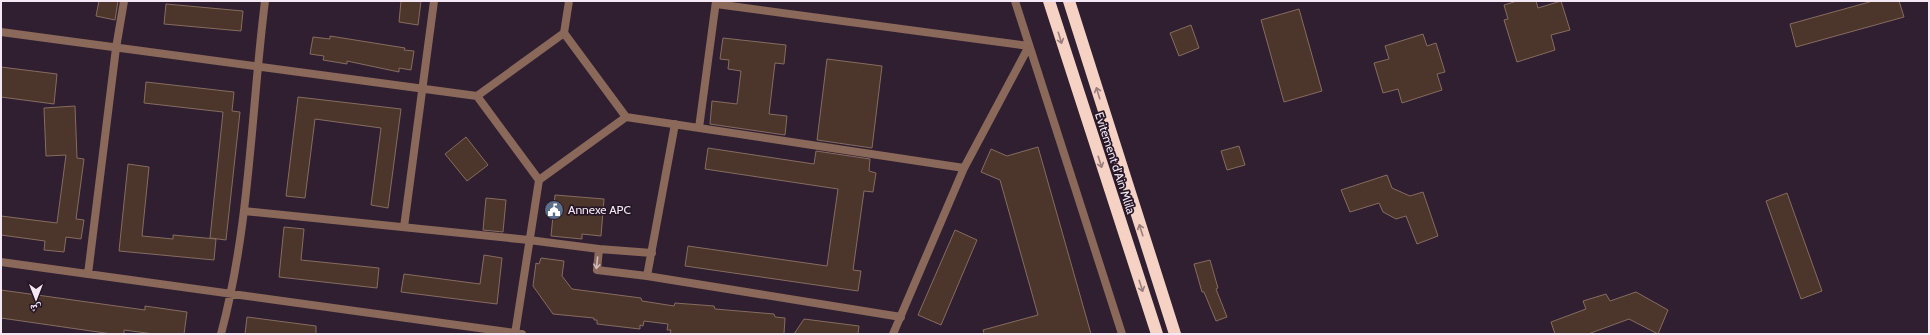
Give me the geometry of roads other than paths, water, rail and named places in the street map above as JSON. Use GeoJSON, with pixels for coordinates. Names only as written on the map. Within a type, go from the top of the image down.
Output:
{"type":"FeatureCollection","features":[{"type":"Feature","properties":{"kind":"highway","name":"Evitement d'Ain Mlila"},"geometry":{"type":"LineString","coordinates":[[1049,1],[1157,334]]}},
{"type":"Feature","properties":{"kind":"highway","name":"Evitement d'Ain Mlila"},"geometry":{"type":"LineString","coordinates":[[1069,1],[1175,334]]}},
{"type":"Feature","properties":{"kind":"street"},"geometry":{"type":"LineString","coordinates":[[88,274],[116,48],[124,1]]}},
{"type":"Feature","properties":{"kind":"street"},"geometry":{"type":"LineString","coordinates":[[221,334],[231,294],[244,211],[257,67],[265,1]]}},
{"type":"Feature","properties":{"kind":"street"},"geometry":{"type":"LineString","coordinates":[[404,227],[424,89],[434,1]]}},
{"type":"Feature","properties":{"kind":"street"},"geometry":{"type":"LineString","coordinates":[[1,32],[477,96],[564,33],[569,1]]}},
{"type":"Feature","properties":{"kind":"street"},"geometry":{"type":"LineString","coordinates":[[1015,1],[1122,334]]}},
{"type":"Feature","properties":{"kind":"street"},"geometry":{"type":"LineString","coordinates":[[699,128],[716,2],[1030,46]]}},
{"type":"Feature","properties":{"kind":"street"},"geometry":{"type":"LineString","coordinates":[[564,33],[626,117]]}},
{"type":"Feature","properties":{"kind":"street"},"geometry":{"type":"LineString","coordinates":[[893,334],[964,168],[1030,46]]}},
{"type":"Feature","properties":{"kind":"street"},"geometry":{"type":"LineString","coordinates":[[1,262],[517,334],[538,180],[477,96]]}},
{"type":"Feature","properties":{"kind":"street"},"geometry":{"type":"LineString","coordinates":[[538,180],[626,117],[964,168]]}},
{"type":"Feature","properties":{"kind":"street"},"geometry":{"type":"LineString","coordinates":[[647,276],[675,124]]}},
{"type":"Feature","properties":{"kind":"street"},"geometry":{"type":"LineString","coordinates":[[244,211],[529,240],[599,249],[652,253]]}},
{"type":"Feature","properties":{"kind":"street"},"geometry":{"type":"LineString","coordinates":[[599,249],[597,270],[647,276],[901,317]]}},
{"type":"Feature","properties":{"kind":"place","name":"Annexe APC"},"geometry":{"type":"Point","coordinates":[554,210]}}]}
